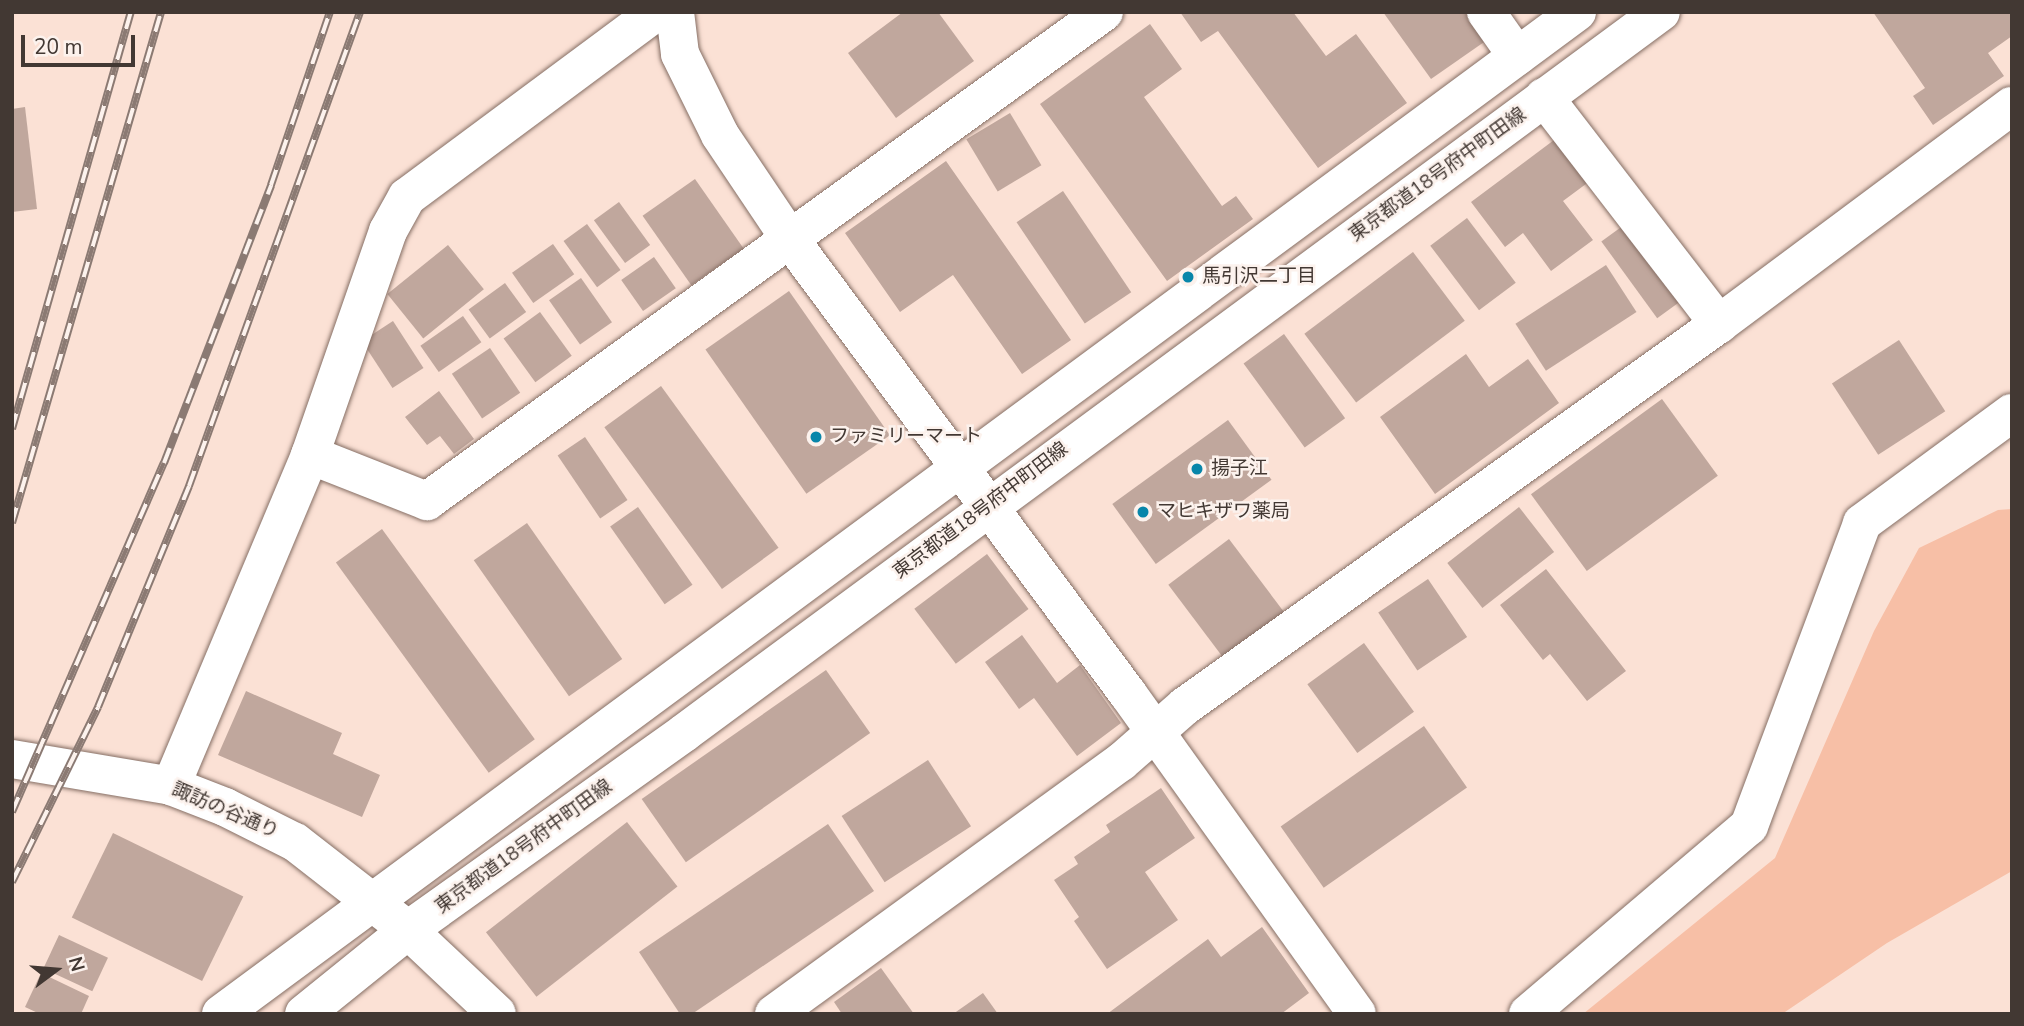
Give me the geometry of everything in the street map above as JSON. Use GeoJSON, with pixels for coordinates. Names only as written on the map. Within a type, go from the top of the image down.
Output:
{"type":"FeatureCollection","features":[{"type":"Feature","properties":{"kind":"street"},"geometry":{"type":"LineString","coordinates":[[170,786],[310,455],[388,231],[407,197],[656,12]]}},
{"type":"Feature","properties":{"kind":"street"},"geometry":{"type":"LineString","coordinates":[[675,12],[680,54],[720,135],[792,242],[1155,732],[1357,1014]]}},
{"type":"Feature","properties":{"kind":"street"},"geometry":{"type":"LineString","coordinates":[[310,455],[427,501],[792,242],[1104,12]]}},
{"type":"Feature","properties":{"kind":"street"},"geometry":{"type":"LineString","coordinates":[[1486,12],[1517,56]]}},
{"type":"Feature","properties":{"kind":"street"},"geometry":{"type":"LineString","coordinates":[[221,1014],[1577,12]]}},
{"type":"Feature","properties":{"kind":"street","name":"東京都道18号府中町田線"},"geometry":{"type":"LineString","coordinates":[[303,1014],[408,930],[684,733],[986,506],[1661,12]]}},
{"type":"Feature","properties":{"kind":"street"},"geometry":{"type":"LineString","coordinates":[[1544,97],[1719,324]]}},
{"type":"Feature","properties":{"kind":"street"},"geometry":{"type":"LineString","coordinates":[[774,1014],[1121,762],[1155,732],[1719,324],[2012,106]]}},
{"type":"Feature","properties":{"kind":"street"},"geometry":{"type":"LineString","coordinates":[[1528,1014],[1749,826],[1862,523],[2012,413]]}},
{"type":"Feature","properties":{"kind":"street","name":"諏訪の谷通り"},"geometry":{"type":"LineString","coordinates":[[12,759],[170,786],[225,807],[295,842],[408,930],[497,1014]]}},
{"type":"Feature","properties":{"kind":"shaded area"},"geometry":{"type":"Polygon","coordinates":[[[2012,509],[2012,871],[1887,943],[1782,1014],[1583,1014],[1775,858],[1874,631],[1919,548],[1998,510],[2012,509]]]}},
{"type":"Feature","properties":{"kind":"building"},"geometry":{"type":"Polygon","coordinates":[[[903,12],[938,12],[974,61],[896,118],[848,53],[903,12]]]}},
{"type":"Feature","properties":{"kind":"building"},"geometry":{"type":"Polygon","coordinates":[[[1180,12],[1293,12],[1326,56],[1356,34],[1407,103],[1318,168],[1218,31],[1201,42],[1180,12]]]}},
{"type":"Feature","properties":{"kind":"building"},"geometry":{"type":"Polygon","coordinates":[[[1383,12],[1468,12],[1487,40],[1431,79],[1383,12]]]}},
{"type":"Feature","properties":{"kind":"building"},"geometry":{"type":"Polygon","coordinates":[[[1873,12],[2012,12],[2012,36],[1988,53],[2004,76],[1933,125],[1913,96],[1925,88],[1873,12]]]}},
{"type":"Feature","properties":{"kind":"building"},"geometry":{"type":"Polygon","coordinates":[[[1150,24],[1182,69],[1144,97],[1222,206],[1236,196],[1253,219],[1167,281],[1040,104],[1150,24]]]}},
{"type":"Feature","properties":{"kind":"building"},"geometry":{"type":"Polygon","coordinates":[[[25,107],[37,209],[12,212],[12,109],[25,107]]]}},
{"type":"Feature","properties":{"kind":"building"},"geometry":{"type":"Polygon","coordinates":[[[1010,113],[1041,165],[998,192],[966,139],[1010,113]]]}},
{"type":"Feature","properties":{"kind":"building"},"geometry":{"type":"Polygon","coordinates":[[[1558,137],[1590,181],[1563,201],[1593,240],[1551,271],[1523,233],[1505,247],[1471,202],[1558,137]]]}},
{"type":"Feature","properties":{"kind":"building"},"geometry":{"type":"Polygon","coordinates":[[[946,161],[1071,340],[1022,374],[953,275],[900,312],[845,233],[946,161]]]}},
{"type":"Feature","properties":{"kind":"building"},"geometry":{"type":"Polygon","coordinates":[[[695,179],[744,249],[691,285],[643,216],[695,179]]]}},
{"type":"Feature","properties":{"kind":"building"},"geometry":{"type":"Polygon","coordinates":[[[1063,191],[1131,292],[1085,323],[1017,222],[1063,191]]]}},
{"type":"Feature","properties":{"kind":"building"},"geometry":{"type":"Polygon","coordinates":[[[619,202],[650,245],[625,263],[594,220],[619,202]]]}},
{"type":"Feature","properties":{"kind":"building"},"geometry":{"type":"Polygon","coordinates":[[[1467,218],[1516,283],[1479,310],[1430,246],[1467,218]]]}},
{"type":"Feature","properties":{"kind":"building"},"geometry":{"type":"Polygon","coordinates":[[[587,224],[621,270],[597,287],[564,241],[587,224]]]}},
{"type":"Feature","properties":{"kind":"building"},"geometry":{"type":"Polygon","coordinates":[[[1624,225],[1680,302],[1657,318],[1601,241],[1624,225]]]}},
{"type":"Feature","properties":{"kind":"building"},"geometry":{"type":"Polygon","coordinates":[[[553,244],[574,274],[533,303],[512,273],[553,244]]]}},
{"type":"Feature","properties":{"kind":"building"},"geometry":{"type":"Polygon","coordinates":[[[448,245],[484,289],[423,338],[387,294],[448,245]]]}},
{"type":"Feature","properties":{"kind":"building"},"geometry":{"type":"Polygon","coordinates":[[[1413,252],[1465,321],[1356,403],[1304,334],[1413,252]]]}},
{"type":"Feature","properties":{"kind":"building"},"geometry":{"type":"Polygon","coordinates":[[[654,257],[676,288],[643,311],[621,280],[654,257]]]}},
{"type":"Feature","properties":{"kind":"building"},"geometry":{"type":"Polygon","coordinates":[[[1606,265],[1636,312],[1546,371],[1515,324],[1606,265]]]}},
{"type":"Feature","properties":{"kind":"building"},"geometry":{"type":"Polygon","coordinates":[[[581,278],[612,322],[580,345],[549,300],[581,278]]]}},
{"type":"Feature","properties":{"kind":"building"},"geometry":{"type":"Polygon","coordinates":[[[505,283],[526,312],[490,339],[469,309],[505,283]]]}},
{"type":"Feature","properties":{"kind":"building"},"geometry":{"type":"Polygon","coordinates":[[[789,291],[890,435],[806,494],[705,350],[789,291]]]}},
{"type":"Feature","properties":{"kind":"building"},"geometry":{"type":"Polygon","coordinates":[[[540,312],[572,356],[535,382],[504,338],[540,312]]]}},
{"type":"Feature","properties":{"kind":"building"},"geometry":{"type":"Polygon","coordinates":[[[463,316],[481,342],[439,372],[420,346],[463,316]]]}},
{"type":"Feature","properties":{"kind":"building"},"geometry":{"type":"Polygon","coordinates":[[[393,321],[423,368],[392,388],[362,341],[393,321]]]}},
{"type":"Feature","properties":{"kind":"building"},"geometry":{"type":"Polygon","coordinates":[[[1284,334],[1345,418],[1305,448],[1244,363],[1284,334]]]}},
{"type":"Feature","properties":{"kind":"building"},"geometry":{"type":"Polygon","coordinates":[[[1899,340],[1945,411],[1878,455],[1832,384],[1899,340]]]}},
{"type":"Feature","properties":{"kind":"building"},"geometry":{"type":"Polygon","coordinates":[[[490,348],[520,393],[482,418],[452,374],[490,348]]]}},
{"type":"Feature","properties":{"kind":"building"},"geometry":{"type":"Polygon","coordinates":[[[1466,354],[1489,387],[1528,359],[1559,403],[1435,494],[1380,417],[1466,354]]]}},
{"type":"Feature","properties":{"kind":"building"},"geometry":{"type":"Polygon","coordinates":[[[661,386],[779,548],[722,589],[604,427],[661,386]]]}},
{"type":"Feature","properties":{"kind":"building"},"geometry":{"type":"Polygon","coordinates":[[[439,391],[474,439],[454,454],[440,436],[427,445],[405,417],[439,391]]]}},
{"type":"Feature","properties":{"kind":"building"},"geometry":{"type":"Polygon","coordinates":[[[1662,399],[1718,476],[1587,571],[1531,494],[1662,399]]]}},
{"type":"Feature","properties":{"kind":"building"},"geometry":{"type":"Polygon","coordinates":[[[1228,420],[1271,480],[1156,564],[1112,504],[1228,420]]]}},
{"type":"Feature","properties":{"kind":"building"},"geometry":{"type":"Polygon","coordinates":[[[585,437],[627,500],[600,518],[558,455],[585,437]]]}},
{"type":"Feature","properties":{"kind":"building"},"geometry":{"type":"Polygon","coordinates":[[[638,507],[692,585],[665,604],[610,527],[638,507]]]}},
{"type":"Feature","properties":{"kind":"building"},"geometry":{"type":"Polygon","coordinates":[[[1519,507],[1554,552],[1482,608],[1447,563],[1519,507]]]}},
{"type":"Feature","properties":{"kind":"building"},"geometry":{"type":"Polygon","coordinates":[[[527,523],[622,659],[569,696],[474,560],[527,523]]]}},
{"type":"Feature","properties":{"kind":"building"},"geometry":{"type":"Polygon","coordinates":[[[382,529],[535,739],[489,773],[336,563],[382,529]]]}},
{"type":"Feature","properties":{"kind":"building"},"geometry":{"type":"Polygon","coordinates":[[[1229,539],[1284,612],[1224,658],[1168,585],[1229,539]]]}},
{"type":"Feature","properties":{"kind":"building"},"geometry":{"type":"Polygon","coordinates":[[[987,554],[1029,609],[956,664],[914,609],[987,554]]]}},
{"type":"Feature","properties":{"kind":"building"},"geometry":{"type":"Polygon","coordinates":[[[1546,569],[1626,671],[1587,701],[1550,654],[1543,660],[1500,605],[1546,569]]]}},
{"type":"Feature","properties":{"kind":"building"},"geometry":{"type":"Polygon","coordinates":[[[1428,579],[1467,637],[1417,671],[1378,613],[1428,579]]]}},
{"type":"Feature","properties":{"kind":"building"},"geometry":{"type":"Polygon","coordinates":[[[1022,635],[1057,683],[1080,665],[1121,723],[1077,756],[1034,698],[1019,709],[985,662],[1022,635]]]}},
{"type":"Feature","properties":{"kind":"building"},"geometry":{"type":"Polygon","coordinates":[[[1364,643],[1414,712],[1357,753],[1307,684],[1364,643]]]}},
{"type":"Feature","properties":{"kind":"building"},"geometry":{"type":"Polygon","coordinates":[[[826,670],[870,733],[686,862],[642,799],[826,670]]]}},
{"type":"Feature","properties":{"kind":"building"},"geometry":{"type":"Polygon","coordinates":[[[246,691],[342,733],[333,754],[380,775],[362,817],[218,755],[246,691]]]}},
{"type":"Feature","properties":{"kind":"building"},"geometry":{"type":"Polygon","coordinates":[[[1424,726],[1467,787],[1324,888],[1281,826],[1424,726]]]}},
{"type":"Feature","properties":{"kind":"building"},"geometry":{"type":"Polygon","coordinates":[[[928,760],[971,826],[885,882],[842,816],[928,760]]]}},
{"type":"Feature","properties":{"kind":"building"},"geometry":{"type":"Polygon","coordinates":[[[1161,788],[1195,838],[1145,872],[1178,920],[1107,969],[1074,921],[1079,917],[1054,880],[1078,864],[1074,857],[1110,832],[1106,825],[1161,788]]]}},
{"type":"Feature","properties":{"kind":"building"},"geometry":{"type":"Polygon","coordinates":[[[627,822],[677,887],[536,997],[486,932],[627,822]]]}},
{"type":"Feature","properties":{"kind":"building"},"geometry":{"type":"Polygon","coordinates":[[[828,824],[874,891],[692,1014],[680,1014],[639,952],[828,824]]]}},
{"type":"Feature","properties":{"kind":"building"},"geometry":{"type":"Polygon","coordinates":[[[113,833],[243,897],[202,981],[72,917],[113,833]]]}},
{"type":"Feature","properties":{"kind":"building"},"geometry":{"type":"Polygon","coordinates":[[[1262,927],[1309,993],[1281,1014],[1107,1014],[1208,939],[1221,957],[1262,927]]]}},
{"type":"Feature","properties":{"kind":"building"},"geometry":{"type":"Polygon","coordinates":[[[59,935],[108,958],[92,991],[43,969],[59,935]]]}},
{"type":"Feature","properties":{"kind":"building"},"geometry":{"type":"Polygon","coordinates":[[[881,968],[914,1014],[842,1014],[834,1002],[881,968]]]}},
{"type":"Feature","properties":{"kind":"building"},"geometry":{"type":"Polygon","coordinates":[[[41,973],[89,996],[81,1014],[40,1014],[25,1007],[41,973]]]}},
{"type":"Feature","properties":{"kind":"building"},"geometry":{"type":"Polygon","coordinates":[[[983,993],[998,1014],[953,1014],[983,993]]]}},
{"type":"Feature","properties":{"kind":"railway"},"geometry":{"type":"LineString","coordinates":[[12,429],[131,12]]}},
{"type":"Feature","properties":{"kind":"railway"},"geometry":{"type":"LineString","coordinates":[[12,523],[161,12]]}},
{"type":"Feature","properties":{"kind":"railway"},"geometry":{"type":"LineString","coordinates":[[12,812],[164,463],[271,185],[330,12]]}},
{"type":"Feature","properties":{"kind":"railway"},"geometry":{"type":"LineString","coordinates":[[12,882],[98,707],[189,486],[360,12]]}},
{"type":"Feature","properties":{"kind":"place","name":"馬引沢二丁目"},"geometry":{"type":"Point","coordinates":[1188,277]}},
{"type":"Feature","properties":{"kind":"place","name":"ファミリーマート"},"geometry":{"type":"Point","coordinates":[816,437]}},
{"type":"Feature","properties":{"kind":"place","name":"揚子江"},"geometry":{"type":"Point","coordinates":[1197,469]}},
{"type":"Feature","properties":{"kind":"place","name":"マヒキザワ薬局"},"geometry":{"type":"Point","coordinates":[1143,512]}}]}
